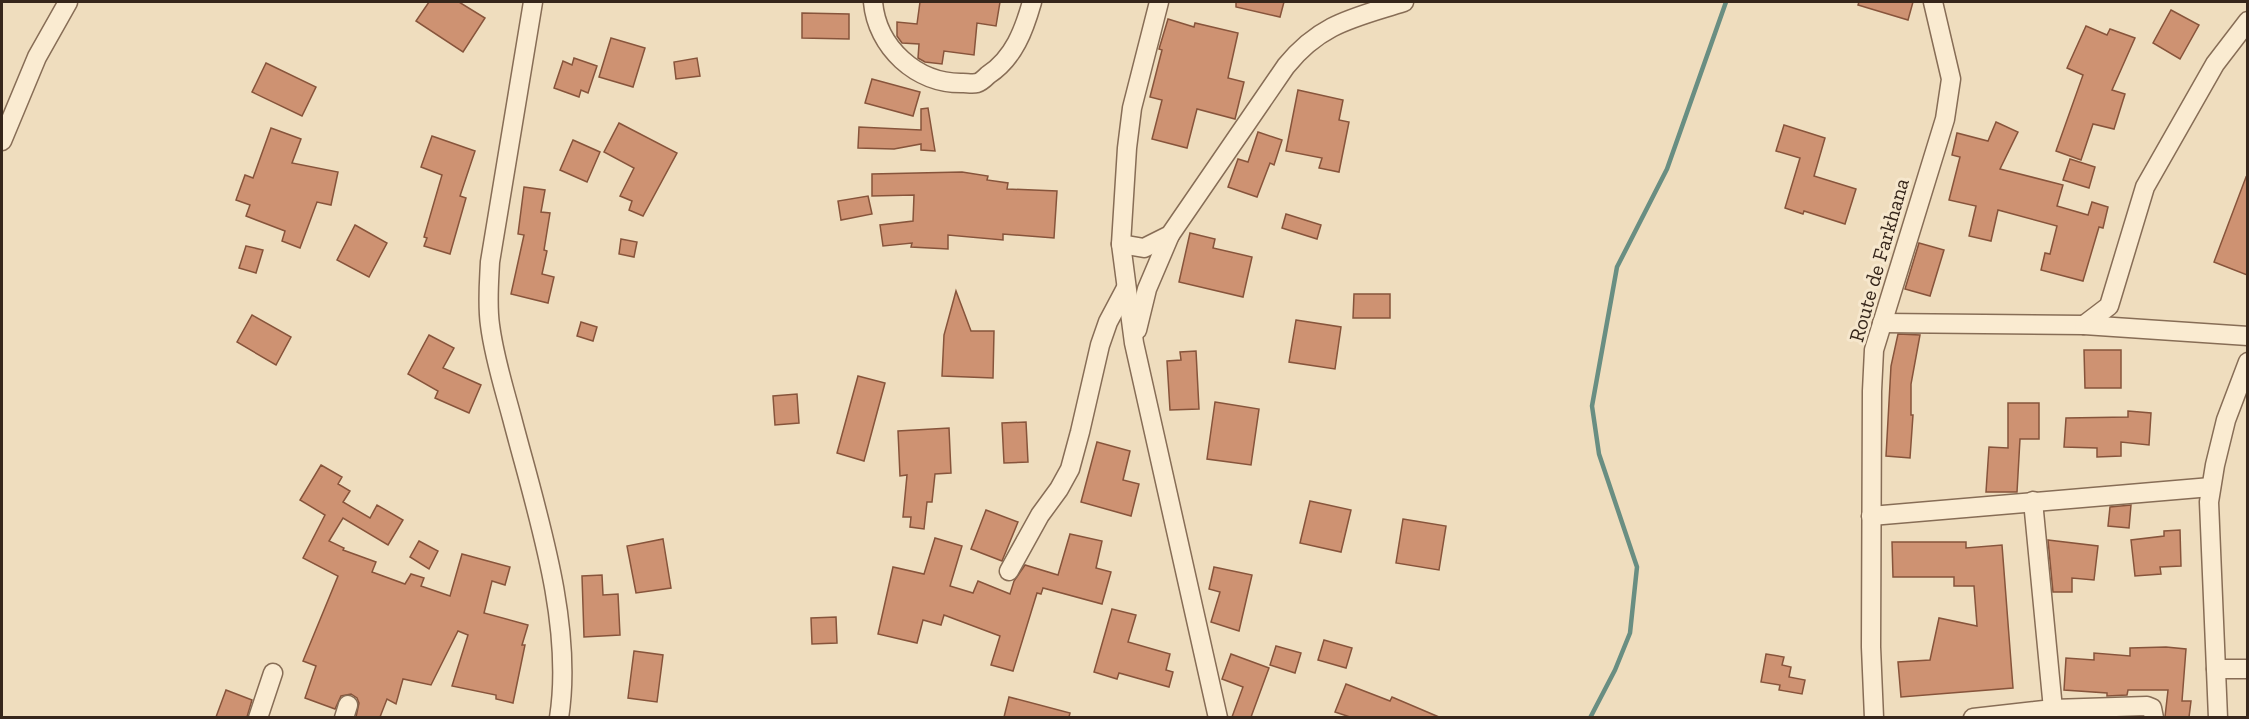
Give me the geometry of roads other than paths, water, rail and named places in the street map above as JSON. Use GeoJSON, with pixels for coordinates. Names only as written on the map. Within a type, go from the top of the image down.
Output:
{"type":"FeatureCollection","features":[{"type":"Feature","properties":{"kind":"street"},"geometry":{"type":"LineString","coordinates":[[2,141],[37,57],[68,2]]}},
{"type":"Feature","properties":{"kind":"street"},"geometry":{"type":"LineString","coordinates":[[533,2],[490,262],[488,291],[490,324],[497,360],[545,547],[553,589],[563,657],[559,717]]}},
{"type":"Feature","properties":{"kind":"street"},"geometry":{"type":"LineString","coordinates":[[873,2],[874,18],[887,45],[911,68],[936,81],[952,84],[977,83],[997,70],[1013,51],[1025,27],[1032,2]]}},
{"type":"Feature","properties":{"kind":"street"},"geometry":{"type":"LineString","coordinates":[[1160,2],[1132,108],[1121,244],[1134,343],[1218,717]]}},
{"type":"Feature","properties":{"kind":"street"},"geometry":{"type":"LineString","coordinates":[[1134,343],[1147,290],[1170,235],[1301,47],[1318,34],[1341,22],[1404,2]]}},
{"type":"Feature","properties":{"kind":"street","name":"Route de Farkhana"},"geometry":{"type":"LineString","coordinates":[[1874,717],[1871,647],[1871,516],[1874,350],[1946,119],[1950,97],[1951,79],[1933,2]]}},
{"type":"Feature","properties":{"kind":"street"},"geometry":{"type":"LineString","coordinates":[[2084,325],[2109,306],[2145,187],[2215,64],[2247,21]]}},
{"type":"Feature","properties":{"kind":"street"},"geometry":{"type":"LineString","coordinates":[[1121,244],[1144,248],[1170,235]]}},
{"type":"Feature","properties":{"kind":"street"},"geometry":{"type":"LineString","coordinates":[[1009,571],[1040,515],[1070,469],[1100,345],[1108,322],[1126,288]]}},
{"type":"Feature","properties":{"kind":"street"},"geometry":{"type":"LineString","coordinates":[[1882,323],[2084,325],[2247,336]]}},
{"type":"Feature","properties":{"kind":"street"},"geometry":{"type":"LineString","coordinates":[[2218,717],[2209,502],[2226,420],[2247,362]]}},
{"type":"Feature","properties":{"kind":"street"},"geometry":{"type":"LineString","coordinates":[[1871,516],[2211,486]]}},
{"type":"Feature","properties":{"kind":"street"},"geometry":{"type":"LineString","coordinates":[[2033,501],[2053,709]]}},
{"type":"Feature","properties":{"kind":"street"},"geometry":{"type":"LineString","coordinates":[[2216,669],[2247,669]]}},
{"type":"Feature","properties":{"kind":"street"},"geometry":{"type":"LineString","coordinates":[[258,717],[273,674]]}},
{"type":"Feature","properties":{"kind":"street"},"geometry":{"type":"LineString","coordinates":[[1972,717],[2053,709],[2147,706],[2152,708],[2154,717]]}},
{"type":"Feature","properties":{"kind":"waterway"},"geometry":{"type":"LineString","coordinates":[[1590,718],[1615,670],[1630,633],[1637,567],[1599,454],[1592,406],[1617,267],[1667,169],[1726,2]]}}]}
